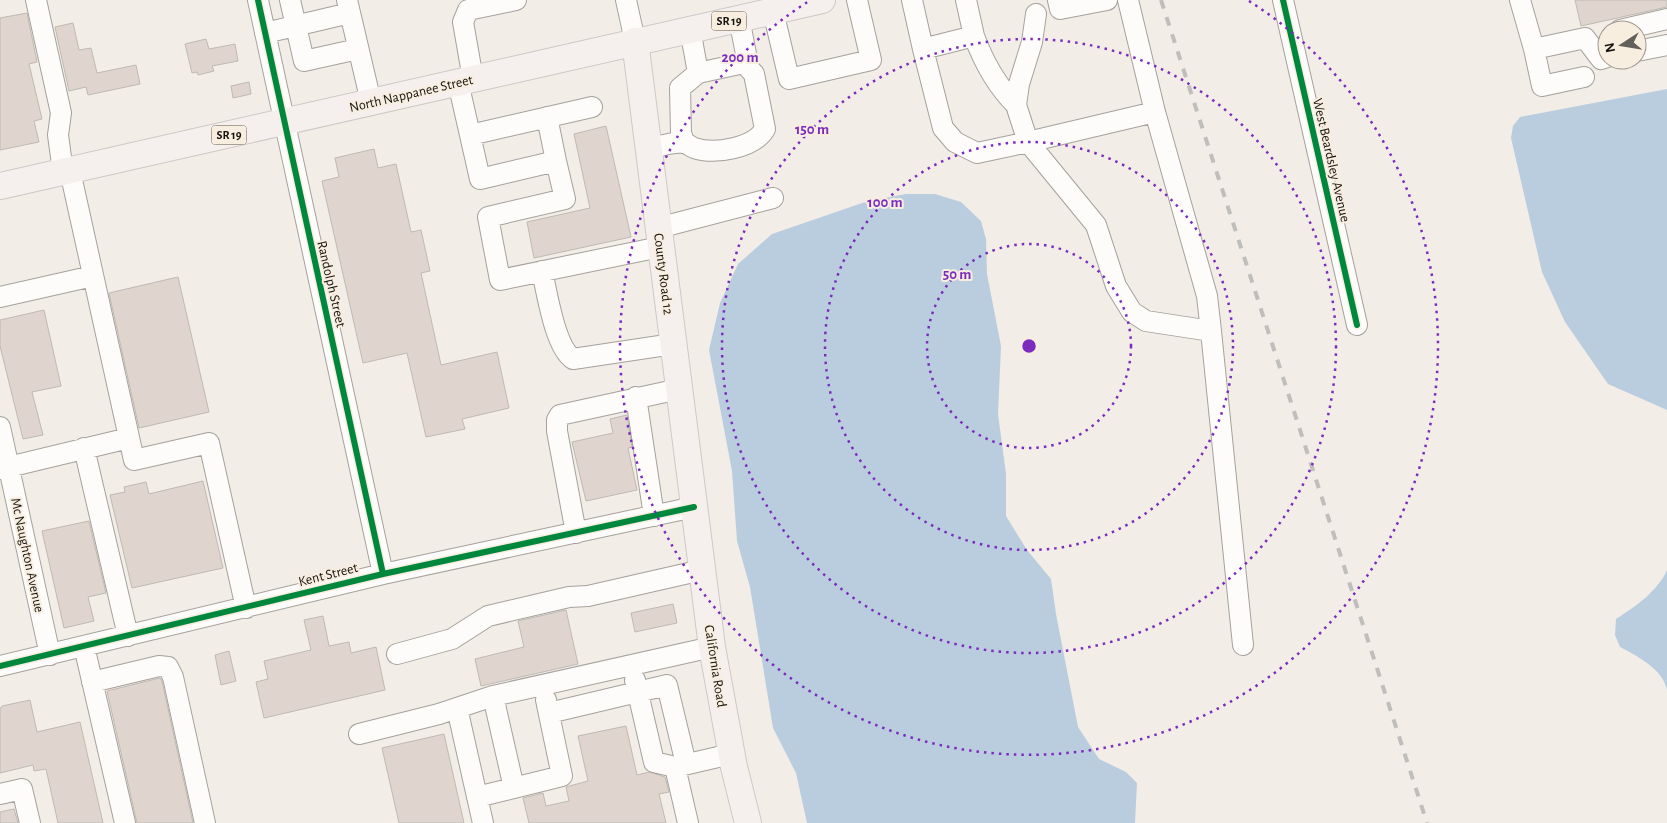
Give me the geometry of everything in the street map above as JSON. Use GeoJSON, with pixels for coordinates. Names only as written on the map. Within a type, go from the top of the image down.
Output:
{"type":"FeatureCollection","features":[{"type":"Feature","properties":{"kind":"main road","name":"North Nappanee Street"},"geometry":{"type":"LineString","coordinates":[[0,186],[822,0]]}},
{"type":"Feature","properties":{"kind":"main road","name":"County Road 12"},"geometry":{"type":"LineString","coordinates":[[635,42],[694,507]]}},
{"type":"Feature","properties":{"kind":"main road","name":"California Road"},"geometry":{"type":"LineString","coordinates":[[694,507],[712,647],[732,754],[748,823]]}},
{"type":"Feature","properties":{"kind":"street"},"geometry":{"type":"LineString","coordinates":[[36,0],[60,113],[58,135],[93,276],[134,460],[208,443],[246,608]]}},
{"type":"Feature","properties":{"kind":"street","name":"Randolph Street"},"geometry":{"type":"LineString","coordinates":[[258,0],[283,122],[383,574]]}},
{"type":"Feature","properties":{"kind":"street"},"geometry":{"type":"LineString","coordinates":[[290,0],[304,61],[358,49]]}},
{"type":"Feature","properties":{"kind":"street"},"geometry":{"type":"LineString","coordinates":[[516,0],[468,10],[464,15],[470,136],[480,179],[556,161]]}},
{"type":"Feature","properties":{"kind":"street"},"geometry":{"type":"LineString","coordinates":[[626,0],[635,42]]}},
{"type":"Feature","properties":{"kind":"street"},"geometry":{"type":"LineString","coordinates":[[773,11],[789,79],[871,60],[857,0]]}},
{"type":"Feature","properties":{"kind":"street"},"geometry":{"type":"LineString","coordinates":[[912,0],[943,128],[955,142],[977,153],[1155,112]]}},
{"type":"Feature","properties":{"kind":"street"},"geometry":{"type":"LineString","coordinates":[[966,0],[974,36],[982,56],[1000,89],[1016,105]]}},
{"type":"Feature","properties":{"kind":"street"},"geometry":{"type":"LineString","coordinates":[[1107,0],[1035,7],[1032,42],[1019,84],[1016,105],[1028,142],[1096,225],[1116,286],[1132,312],[1146,321],[1211,331]]}},
{"type":"Feature","properties":{"kind":"street"},"geometry":{"type":"LineString","coordinates":[[1128,0],[1155,112],[1207,296],[1243,645]]}},
{"type":"Feature","properties":{"kind":"street","name":"West Beardsley Avenue"},"geometry":{"type":"LineString","coordinates":[[1283,0],[1357,325]]}},
{"type":"Feature","properties":{"kind":"street"},"geometry":{"type":"LineString","coordinates":[[1520,0],[1542,86],[1584,77]]}},
{"type":"Feature","properties":{"kind":"street"},"geometry":{"type":"LineString","coordinates":[[264,33],[296,26],[349,7],[370,102]]}},
{"type":"Feature","properties":{"kind":"street"},"geometry":{"type":"LineString","coordinates":[[739,18],[746,54],[744,64]]}},
{"type":"Feature","properties":{"kind":"street"},"geometry":{"type":"LineString","coordinates":[[1647,24],[1667,19]]}},
{"type":"Feature","properties":{"kind":"street"},"geometry":{"type":"LineString","coordinates":[[690,29],[698,73]]}},
{"type":"Feature","properties":{"kind":"street"},"geometry":{"type":"LineString","coordinates":[[1534,49],[1597,35]]}},
{"type":"Feature","properties":{"kind":"street"},"geometry":{"type":"LineString","coordinates":[[923,49],[974,36]]}},
{"type":"Feature","properties":{"kind":"street"},"geometry":{"type":"LineString","coordinates":[[1585,38],[1597,54]]}},
{"type":"Feature","properties":{"kind":"street"},"geometry":{"type":"LineString","coordinates":[[1647,49],[1667,45]]}},
{"type":"Feature","properties":{"kind":"street"},"geometry":{"type":"LineString","coordinates":[[744,64],[754,74],[765,129],[761,137],[753,142],[716,150],[694,148],[684,142],[681,133],[680,88],[698,73],[744,64]]}},
{"type":"Feature","properties":{"kind":"street"},"geometry":{"type":"LineString","coordinates":[[470,136],[547,116],[592,107]]}},
{"type":"Feature","properties":{"kind":"street"},"geometry":{"type":"LineString","coordinates":[[547,116],[565,199],[488,217],[500,280],[542,271],[659,238],[773,198]]}},
{"type":"Feature","properties":{"kind":"street"},"geometry":{"type":"LineString","coordinates":[[648,149],[684,142]]}},
{"type":"Feature","properties":{"kind":"street"},"geometry":{"type":"LineString","coordinates":[[542,271],[564,351],[573,360],[673,344]]}},
{"type":"Feature","properties":{"kind":"street"},"geometry":{"type":"LineString","coordinates":[[0,297],[93,276]]}},
{"type":"Feature","properties":{"kind":"street"},"geometry":{"type":"LineString","coordinates":[[576,532],[557,431],[557,420],[560,415],[679,389]]}},
{"type":"Feature","properties":{"kind":"street"},"geometry":{"type":"LineString","coordinates":[[636,397],[654,516]]}},
{"type":"Feature","properties":{"kind":"street","name":"Mc Naughton Avenue"},"geometry":{"type":"LineString","coordinates":[[0,426],[4,468],[50,655]]}},
{"type":"Feature","properties":{"kind":"street"},"geometry":{"type":"LineString","coordinates":[[4,468],[129,438]]}},
{"type":"Feature","properties":{"kind":"street"},"geometry":{"type":"LineString","coordinates":[[84,448],[128,636]]}},
{"type":"Feature","properties":{"kind":"street","name":"Kent Street"},"geometry":{"type":"LineString","coordinates":[[0,666],[383,574],[694,507]]}},
{"type":"Feature","properties":{"kind":"street"},"geometry":{"type":"LineString","coordinates":[[397,654],[452,640],[488,616],[569,597],[588,596],[702,570]]}},
{"type":"Feature","properties":{"kind":"street"},"geometry":{"type":"LineString","coordinates":[[84,646],[125,823]]}},
{"type":"Feature","properties":{"kind":"street"},"geometry":{"type":"LineString","coordinates":[[359,734],[457,708],[493,696],[712,647]]}},
{"type":"Feature","properties":{"kind":"street"},"geometry":{"type":"LineString","coordinates":[[632,665],[654,762],[681,766],[732,754]]}},
{"type":"Feature","properties":{"kind":"street"},"geometry":{"type":"LineString","coordinates":[[92,682],[159,666],[168,667],[173,677],[205,823]]}},
{"type":"Feature","properties":{"kind":"street"},"geometry":{"type":"LineString","coordinates":[[477,797],[562,776],[543,685]]}},
{"type":"Feature","properties":{"kind":"street"},"geometry":{"type":"LineString","coordinates":[[549,713],[667,686],[681,766],[688,823]]}},
{"type":"Feature","properties":{"kind":"street"},"geometry":{"type":"LineString","coordinates":[[493,696],[514,788]]}},
{"type":"Feature","properties":{"kind":"street"},"geometry":{"type":"LineString","coordinates":[[457,708],[483,823]]}},
{"type":"Feature","properties":{"kind":"street"},"geometry":{"type":"LineString","coordinates":[[0,794],[22,789],[30,823]]}},
{"type":"Feature","properties":{"kind":"water"},"geometry":{"type":"Polygon","coordinates":[[[1667,89],[1667,410],[1608,384],[1565,322],[1542,272],[1511,138],[1513,126],[1520,117],[1667,89]]]}},
{"type":"Feature","properties":{"kind":"water"},"geometry":{"type":"Polygon","coordinates":[[[906,194],[935,194],[961,202],[981,221],[986,239],[987,274],[1001,346],[998,414],[1006,474],[1006,516],[1027,550],[1051,579],[1078,727],[1099,759],[1126,772],[1137,783],[1135,823],[807,823],[796,773],[773,728],[750,587],[737,541],[732,471],[709,350],[720,303],[738,264],[772,234],[868,201],[906,194]]]}},
{"type":"Feature","properties":{"kind":"water"},"geometry":{"type":"Polygon","coordinates":[[[1667,570],[1667,690],[1665,682],[1655,670],[1641,659],[1620,647],[1615,635],[1616,619],[1652,592],[1667,570]]]}},
{"type":"Feature","properties":{"kind":"building"},"geometry":{"type":"Polygon","coordinates":[[[1575,0],[1667,0],[1667,7],[1608,20],[1597,20],[1597,22],[1581,26],[1575,0]]]}},
{"type":"Feature","properties":{"kind":"building"},"geometry":{"type":"Polygon","coordinates":[[[27,13],[37,62],[29,64],[42,119],[34,121],[39,142],[0,150],[0,18],[27,13]]]}},
{"type":"Feature","properties":{"kind":"building"},"geometry":{"type":"Polygon","coordinates":[[[73,23],[79,50],[91,48],[97,73],[136,65],[140,84],[88,95],[86,87],[69,91],[55,27],[73,23]]]}},
{"type":"Feature","properties":{"kind":"building"},"geometry":{"type":"Polygon","coordinates":[[[206,39],[209,49],[235,44],[238,61],[212,66],[214,71],[198,75],[197,72],[192,73],[185,44],[206,39]]]}},
{"type":"Feature","properties":{"kind":"building"},"geometry":{"type":"Polygon","coordinates":[[[249,82],[251,94],[233,98],[231,86],[249,82]]]}},
{"type":"Feature","properties":{"kind":"building"},"geometry":{"type":"Polygon","coordinates":[[[606,126],[631,237],[534,258],[527,222],[590,208],[574,134],[606,126]]]}},
{"type":"Feature","properties":{"kind":"building"},"geometry":{"type":"Polygon","coordinates":[[[374,149],[378,168],[396,164],[411,232],[421,230],[430,271],[421,273],[441,365],[497,352],[509,408],[462,419],[465,429],[426,437],[407,353],[363,363],[322,181],[339,177],[335,158],[374,149]]]}},
{"type":"Feature","properties":{"kind":"building"},"geometry":{"type":"Polygon","coordinates":[[[178,277],[209,412],[139,428],[109,293],[178,277]]]}},
{"type":"Feature","properties":{"kind":"building"},"geometry":{"type":"Polygon","coordinates":[[[44,310],[61,386],[32,392],[43,435],[23,439],[0,346],[0,320],[44,310]]]}},
{"type":"Feature","properties":{"kind":"building"},"geometry":{"type":"Polygon","coordinates":[[[627,415],[632,447],[628,448],[637,490],[586,501],[572,442],[613,433],[610,419],[627,415]]]}},
{"type":"Feature","properties":{"kind":"building"},"geometry":{"type":"Polygon","coordinates":[[[203,481],[223,568],[132,588],[110,495],[125,492],[124,487],[146,482],[149,494],[203,481]]]}},
{"type":"Feature","properties":{"kind":"building"},"geometry":{"type":"Polygon","coordinates":[[[89,521],[106,593],[88,597],[94,621],[64,628],[42,531],[89,521]]]}},
{"type":"Feature","properties":{"kind":"building"},"geometry":{"type":"Polygon","coordinates":[[[673,604],[677,623],[635,632],[631,613],[673,604]]]}},
{"type":"Feature","properties":{"kind":"building"},"geometry":{"type":"Polygon","coordinates":[[[566,610],[578,664],[481,686],[475,659],[524,647],[518,621],[566,610]]]}},
{"type":"Feature","properties":{"kind":"building"},"geometry":{"type":"Polygon","coordinates":[[[323,616],[329,646],[349,642],[351,653],[376,647],[385,690],[264,718],[256,682],[268,679],[264,661],[311,650],[304,620],[323,616]]]}},
{"type":"Feature","properties":{"kind":"building"},"geometry":{"type":"Polygon","coordinates":[[[229,651],[236,681],[221,685],[215,655],[229,651]]]}},
{"type":"Feature","properties":{"kind":"building"},"geometry":{"type":"Polygon","coordinates":[[[160,678],[193,823],[137,823],[107,691],[160,678]]]}},
{"type":"Feature","properties":{"kind":"building"},"geometry":{"type":"Polygon","coordinates":[[[30,700],[37,732],[80,722],[103,823],[58,823],[46,769],[34,771],[33,765],[0,773],[0,709],[2,706],[30,700]]]}},
{"type":"Feature","properties":{"kind":"building"},"geometry":{"type":"Polygon","coordinates":[[[626,726],[637,775],[649,772],[665,777],[669,792],[659,794],[666,823],[529,823],[523,798],[543,793],[546,806],[569,801],[566,787],[588,781],[578,736],[626,726]]]}},
{"type":"Feature","properties":{"kind":"building"},"geometry":{"type":"Polygon","coordinates":[[[444,734],[464,823],[399,823],[382,748],[444,734]]]}},
{"type":"Feature","properties":{"kind":"building"},"geometry":{"type":"Polygon","coordinates":[[[14,809],[18,823],[0,823],[0,812],[14,809]]]}},
{"type":"Feature","properties":{"kind":"railway"},"geometry":{"type":"LineString","coordinates":[[1161,0],[1427,823]]}},
{"type":"Feature","properties":{"kind":"cycle path"},"geometry":{"type":"LineString","coordinates":[[258,0],[383,574]]}},
{"type":"Feature","properties":{"kind":"cycle path"},"geometry":{"type":"LineString","coordinates":[[1283,0],[1357,325]]}},
{"type":"Feature","properties":{"kind":"cycle path"},"geometry":{"type":"LineString","coordinates":[[0,666],[383,574],[694,507]]}}]}
